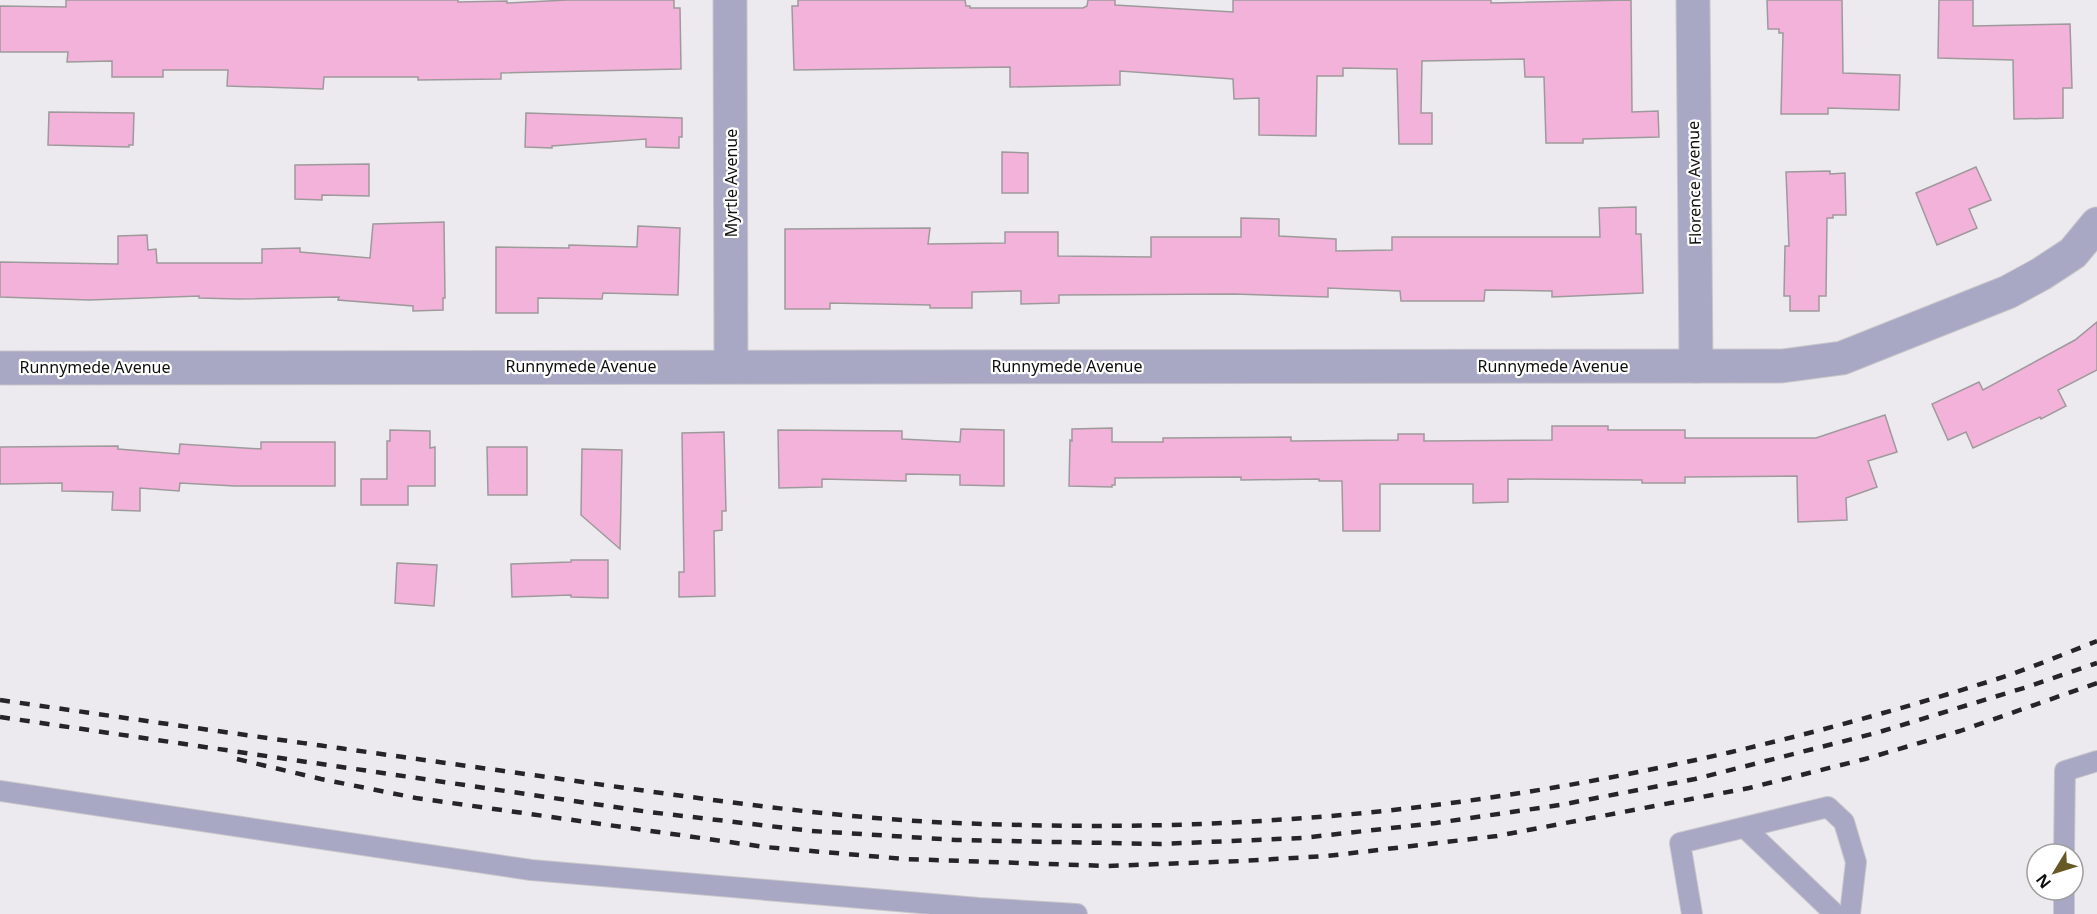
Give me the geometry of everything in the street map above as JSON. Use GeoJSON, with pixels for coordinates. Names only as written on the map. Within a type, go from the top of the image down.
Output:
{"type":"FeatureCollection","features":[{"type":"Feature","properties":{"kind":"street","name":"Myrtle Avenue"},"geometry":{"type":"LineString","coordinates":[[730,0],[732,366]]}},
{"type":"Feature","properties":{"kind":"street","name":"Florence Avenue"},"geometry":{"type":"LineString","coordinates":[[1692,0],[1696,366]]}},
{"type":"Feature","properties":{"kind":"street","name":"Runnymede Avenue"},"geometry":{"type":"LineString","coordinates":[[0,368],[1782,366],[1842,358],[2008,292],[2073,254],[2097,224]]}},
{"type":"Feature","properties":{"kind":"lane"},"geometry":{"type":"LineString","coordinates":[[2064,842],[2065,771],[2097,761]]}},
{"type":"Feature","properties":{"kind":"lane"},"geometry":{"type":"LineString","coordinates":[[0,791],[531,870],[978,908],[1077,914]]}},
{"type":"Feature","properties":{"kind":"lane"},"geometry":{"type":"LineString","coordinates":[[1692,914],[1680,843],[1828,807],[1844,822],[1856,862],[1850,914]]}},
{"type":"Feature","properties":{"kind":"lane"},"geometry":{"type":"LineString","coordinates":[[1745,828],[1835,914]]}},
{"type":"Feature","properties":{"kind":"building"},"geometry":{"type":"Polygon","coordinates":[[[66,0],[458,0],[458,2],[507,1],[507,3],[567,0],[674,0],[674,8],[680,8],[681,69],[501,73],[501,79],[418,80],[418,77],[324,77],[323,89],[227,86],[228,70],[163,70],[163,77],[112,77],[112,61],[67,62],[68,52],[0,52],[0,6],[66,7],[66,0]]]}},
{"type":"Feature","properties":{"kind":"building"},"geometry":{"type":"Polygon","coordinates":[[[798,0],[965,0],[966,6],[970,8],[1083,8],[1087,6],[1088,0],[1115,0],[1115,5],[1233,12],[1233,0],[1491,0],[1491,3],[1631,0],[1632,112],[1658,111],[1659,137],[1583,139],[1583,143],[1546,143],[1544,77],[1525,77],[1524,59],[1422,61],[1421,113],[1432,113],[1432,144],[1399,144],[1397,69],[1343,68],[1343,76],[1317,76],[1316,136],[1259,135],[1259,98],[1234,99],[1233,79],[1120,71],[1120,85],[1010,87],[1010,67],[794,70],[792,6],[798,6],[798,0]]]}},
{"type":"Feature","properties":{"kind":"building"},"geometry":{"type":"Polygon","coordinates":[[[1767,0],[1842,0],[1843,73],[1900,75],[1899,110],[1828,108],[1828,114],[1781,114],[1783,33],[1779,33],[1779,29],[1768,29],[1767,0]]]}},
{"type":"Feature","properties":{"kind":"building"},"geometry":{"type":"Polygon","coordinates":[[[1939,0],[1973,0],[1973,26],[2070,24],[2072,88],[2063,88],[2063,118],[2014,119],[2013,60],[1938,58],[1939,0]]]}},
{"type":"Feature","properties":{"kind":"building"},"geometry":{"type":"Polygon","coordinates":[[[49,112],[134,113],[133,145],[129,147],[48,145],[49,112]]]}},
{"type":"Feature","properties":{"kind":"building"},"geometry":{"type":"Polygon","coordinates":[[[526,113],[682,118],[682,137],[679,137],[679,148],[646,147],[646,139],[552,146],[552,148],[525,147],[526,113]]]}},
{"type":"Feature","properties":{"kind":"building"},"geometry":{"type":"Polygon","coordinates":[[[1002,152],[1028,153],[1028,193],[1002,193],[1002,152]]]}},
{"type":"Feature","properties":{"kind":"building"},"geometry":{"type":"Polygon","coordinates":[[[369,164],[369,196],[322,195],[322,200],[295,199],[295,165],[369,164]]]}},
{"type":"Feature","properties":{"kind":"building"},"geometry":{"type":"Polygon","coordinates":[[[1976,167],[1991,200],[1969,209],[1977,228],[1937,245],[1916,193],[1976,167]]]}},
{"type":"Feature","properties":{"kind":"building"},"geometry":{"type":"Polygon","coordinates":[[[1830,171],[1830,174],[1845,173],[1846,215],[1833,215],[1833,218],[1827,218],[1826,296],[1819,296],[1819,311],[1790,311],[1790,296],[1784,296],[1785,246],[1789,246],[1786,172],[1830,171]]]}},
{"type":"Feature","properties":{"kind":"building"},"geometry":{"type":"Polygon","coordinates":[[[1636,207],[1636,234],[1641,234],[1643,293],[1552,297],[1552,291],[1485,290],[1484,301],[1401,301],[1400,291],[1328,288],[1328,297],[1234,294],[1059,295],[1059,303],[1021,304],[1021,291],[972,292],[972,308],[830,303],[830,309],[785,309],[785,229],[930,228],[928,244],[1005,243],[1005,232],[1058,232],[1058,256],[1151,257],[1151,237],[1241,237],[1241,218],[1279,219],[1279,236],[1336,239],[1336,251],[1392,250],[1392,237],[1600,237],[1599,208],[1636,207]]]}},
{"type":"Feature","properties":{"kind":"building"},"geometry":{"type":"Polygon","coordinates":[[[444,222],[445,298],[443,298],[443,310],[413,311],[413,306],[338,300],[339,297],[238,299],[199,298],[199,296],[89,300],[0,297],[0,262],[118,264],[118,236],[147,235],[148,250],[156,249],[157,263],[262,263],[262,249],[300,248],[300,252],[370,258],[373,224],[444,222]]]}},
{"type":"Feature","properties":{"kind":"building"},"geometry":{"type":"Polygon","coordinates":[[[638,226],[680,228],[678,295],[603,293],[602,299],[538,298],[538,313],[496,313],[496,247],[569,248],[569,245],[637,247],[638,226]]]}},
{"type":"Feature","properties":{"kind":"building"},"geometry":{"type":"Polygon","coordinates":[[[2097,322],[2097,370],[2058,390],[2066,406],[1973,448],[1966,432],[1948,440],[1932,404],[1979,382],[1983,390],[2075,340],[2097,322]]]}},
{"type":"Feature","properties":{"kind":"building"},"geometry":{"type":"Polygon","coordinates":[[[1885,415],[1897,452],[1868,461],[1877,487],[1846,498],[1847,520],[1798,522],[1797,476],[1685,477],[1685,483],[1642,483],[1642,480],[1508,479],[1508,502],[1473,503],[1473,484],[1380,484],[1380,531],[1343,531],[1342,481],[1241,480],[1241,477],[1115,478],[1115,485],[1112,487],[1069,486],[1072,429],[1112,428],[1112,442],[1163,442],[1163,438],[1291,437],[1291,441],[1398,440],[1398,434],[1424,434],[1424,441],[1552,440],[1552,426],[1608,426],[1608,430],[1685,430],[1685,438],[1816,438],[1885,415]]]}},
{"type":"Feature","properties":{"kind":"building"},"geometry":{"type":"Polygon","coordinates":[[[961,429],[1004,430],[1004,486],[960,485],[960,475],[906,474],[906,481],[822,479],[822,487],[779,488],[778,430],[902,431],[902,439],[960,442],[961,429]]]}},
{"type":"Feature","properties":{"kind":"building"},"geometry":{"type":"Polygon","coordinates":[[[390,430],[430,431],[430,448],[435,447],[435,486],[408,486],[408,505],[361,505],[361,479],[387,479],[387,441],[390,441],[390,430]]]}},
{"type":"Feature","properties":{"kind":"building"},"geometry":{"type":"Polygon","coordinates":[[[724,432],[726,511],[722,511],[722,530],[714,531],[715,596],[679,597],[679,572],[684,572],[682,433],[724,432]]]}},
{"type":"Feature","properties":{"kind":"building"},"geometry":{"type":"Polygon","coordinates":[[[261,442],[335,442],[335,486],[235,486],[180,483],[179,491],[140,488],[140,511],[112,510],[113,492],[62,491],[62,483],[0,484],[0,447],[118,446],[118,449],[179,454],[180,444],[261,449],[261,442]]]}},
{"type":"Feature","properties":{"kind":"building"},"geometry":{"type":"Polygon","coordinates":[[[487,447],[527,447],[527,495],[488,495],[487,447]]]}},
{"type":"Feature","properties":{"kind":"building"},"geometry":{"type":"Polygon","coordinates":[[[582,449],[622,450],[620,549],[581,515],[582,449]]]}},
{"type":"Feature","properties":{"kind":"building"},"geometry":{"type":"Polygon","coordinates":[[[571,560],[608,560],[608,598],[571,597],[571,595],[512,597],[511,564],[571,562],[571,560]]]}},
{"type":"Feature","properties":{"kind":"building"},"geometry":{"type":"Polygon","coordinates":[[[397,563],[437,565],[434,606],[395,603],[397,563]]]}},
{"type":"Feature","properties":{"kind":"railway"},"geometry":{"type":"LineString","coordinates":[[0,700],[653,792],[839,815],[1018,825],[1189,824],[1367,813],[1458,802],[1640,772],[1820,730],[1909,706],[2010,675],[2097,641]]}},
{"type":"Feature","properties":{"kind":"railway"},"geometry":{"type":"LineString","coordinates":[[0,717],[649,812],[812,831],[956,840],[1160,844],[1302,838],[1436,823],[1560,805],[1695,779],[1876,733],[2097,663]]}},
{"type":"Feature","properties":{"kind":"railway"},"geometry":{"type":"LineString","coordinates":[[237,759],[416,798],[765,847],[905,859],[1107,866],[1242,861],[1327,856],[1497,836],[1749,788],[1865,759],[1960,731],[2097,683]]}}]}
